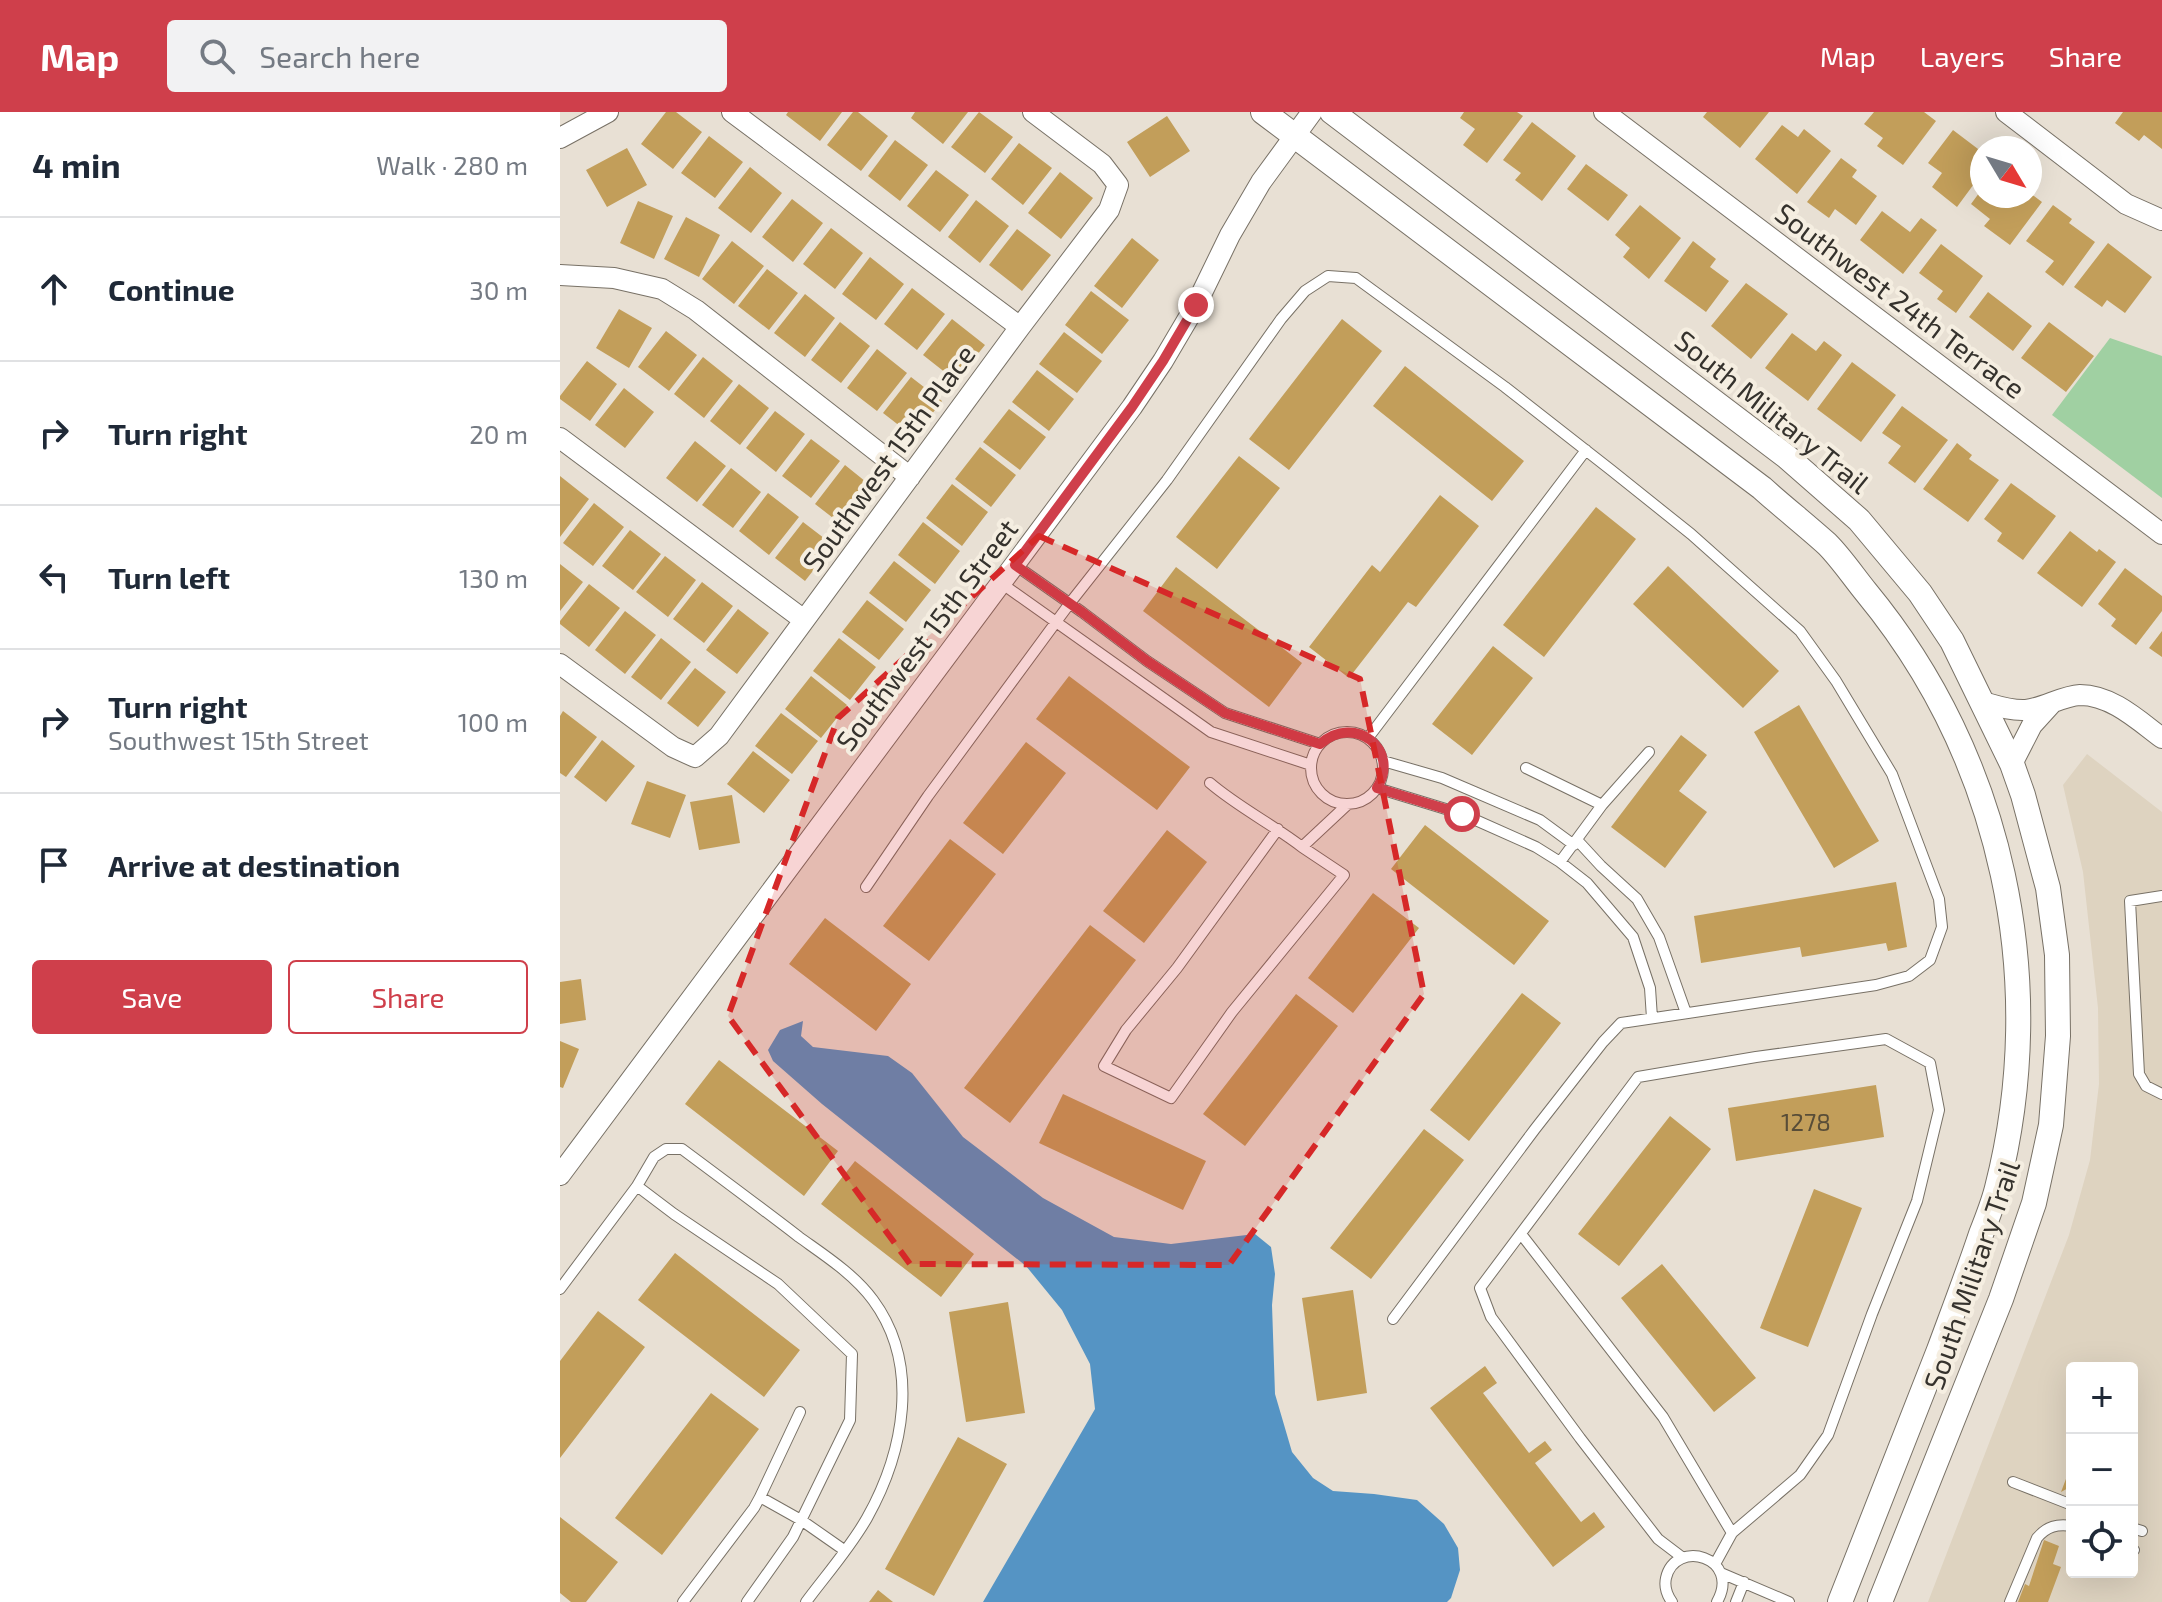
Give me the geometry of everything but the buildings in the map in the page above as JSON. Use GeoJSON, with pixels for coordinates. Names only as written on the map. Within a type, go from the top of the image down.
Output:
{"type":"FeatureCollection","features":[{"type":"Feature","properties":{"kind":"street"},"geometry":{"type":"LineString","coordinates":[[560,138],[608,112]]}},
{"type":"Feature","properties":{"kind":"street"},"geometry":{"type":"LineString","coordinates":[[732,112],[1020,327]]}},
{"type":"Feature","properties":{"kind":"street","name":"Southwest 15th Place"},"geometry":{"type":"LineString","coordinates":[[560,664],[673,747],[695,757],[719,736],[1109,210],[1118,185],[1102,164],[1033,112]]}},
{"type":"Feature","properties":{"kind":"street","name":"South Military Trail"},"geometry":{"type":"LineString","coordinates":[[1263,112],[1762,488],[1828,546],[1887,617],[1919,662],[1962,746],[1988,816],[2010,904],[2019,1039],[2011,1122],[1997,1190],[1964,1285],[1840,1602]]}},
{"type":"Feature","properties":{"kind":"street","name":"Southwest 15th Street"},"geometry":{"type":"LineString","coordinates":[[560,1175],[1132,407],[1196,305],[1230,235],[1261,182],[1312,112]]}},
{"type":"Feature","properties":{"kind":"street","name":"South Military Trail"},"geometry":{"type":"LineString","coordinates":[[1332,112],[1787,457],[1859,520],[1920,593],[1952,641],[2012,764],[2048,888],[2057,955],[2058,1036],[2051,1125],[2034,1203],[2001,1299],[1880,1602]]}},
{"type":"Feature","properties":{"kind":"street","name":"Southwest 24th Terrace"},"geometry":{"type":"LineString","coordinates":[[1604,112],[2162,534]]}},
{"type":"Feature","properties":{"kind":"street"},"geometry":{"type":"LineString","coordinates":[[2006,112],[2126,204],[2162,220]]}},
{"type":"Feature","properties":{"kind":"street"},"geometry":{"type":"LineString","coordinates":[[560,275],[614,278],[662,289],[696,310],[910,477]]}},
{"type":"Feature","properties":{"kind":"street"},"geometry":{"type":"LineString","coordinates":[[560,438],[804,620]]}},
{"type":"Feature","properties":{"kind":"street"},"geometry":{"type":"LineString","coordinates":[[1983,702],[2012,710],[2027,710],[2080,695],[2123,709],[2162,738]]}},
{"type":"Feature","properties":{"kind":"street"},"geometry":{"type":"LineString","coordinates":[[2012,764],[2032,725],[2052,703]]}},
{"type":"Feature","properties":{"kind":"lane"},"geometry":{"type":"LineString","coordinates":[[866,887],[928,796],[1070,603],[1167,480],[1281,319],[1305,291],[1328,276],[1356,278],[1505,387],[1691,534],[1800,631],[1836,681],[1892,774],[1939,899],[1942,927],[1930,960],[1909,976],[1876,985],[1621,1023],[1603,1042],[1393,1319]]}},
{"type":"Feature","properties":{"kind":"lane"},"geometry":{"type":"LineString","coordinates":[[1368,738],[1586,450]]}},
{"type":"Feature","properties":{"kind":"lane"},"geometry":{"type":"LineString","coordinates":[[1015,565],[1147,661],[1225,713],[1320,744]]}},
{"type":"Feature","properties":{"kind":"lane"},"geometry":{"type":"LineString","coordinates":[[1001,583],[1211,732],[1311,765]]}},
{"type":"Feature","properties":{"kind":"lane"},"geometry":{"type":"LineString","coordinates":[[1348,731],[1368,738],[1375,744],[1383,761],[1382,778],[1377,788],[1360,802],[1348,804],[1325,797],[1312,777],[1311,765],[1320,744],[1328,737],[1348,731]]}},
{"type":"Feature","properties":{"kind":"lane"},"geometry":{"type":"LineString","coordinates":[[1560,862],[1602,805],[1649,752]]}},
{"type":"Feature","properties":{"kind":"lane"},"geometry":{"type":"LineString","coordinates":[[1383,761],[1442,778],[1540,820],[1576,842],[1637,899],[1659,937],[1686,1013]]}},
{"type":"Feature","properties":{"kind":"lane"},"geometry":{"type":"LineString","coordinates":[[1526,768],[1602,805]]}},
{"type":"Feature","properties":{"kind":"lane"},"geometry":{"type":"LineString","coordinates":[[1210,783],[1228,798],[1278,829],[1344,875],[1232,1012],[1171,1098],[1104,1066],[1126,1030],[1177,968],[1278,829]]}},
{"type":"Feature","properties":{"kind":"lane"},"geometry":{"type":"LineString","coordinates":[[1377,788],[1462,814],[1536,847],[1587,883],[1633,937],[1650,988],[1652,1018]]}},
{"type":"Feature","properties":{"kind":"lane"},"geometry":{"type":"LineString","coordinates":[[1302,847],[1348,804]]}},
{"type":"Feature","properties":{"kind":"lane"},"geometry":{"type":"LineString","coordinates":[[2162,896],[2130,901],[2139,1074],[2146,1086],[2162,1094]]}},
{"type":"Feature","properties":{"kind":"lane"},"geometry":{"type":"LineString","coordinates":[[1683,1558],[1658,1539],[1491,1317],[1480,1288],[1638,1077],[1886,1039],[1930,1063],[1939,1110],[1917,1201],[1828,1435],[1800,1475],[1732,1533],[1718,1568],[1723,1583],[1717,1602]]}},
{"type":"Feature","properties":{"kind":"lane"},"geometry":{"type":"LineString","coordinates":[[560,1289],[637,1186],[654,1157],[666,1149],[682,1149],[845,1271],[873,1299],[891,1332],[902,1368],[903,1410],[894,1453],[866,1520],[806,1602]]}},
{"type":"Feature","properties":{"kind":"lane"},"geometry":{"type":"LineString","coordinates":[[637,1186],[778,1284],[852,1354],[850,1420],[793,1537],[747,1602]]}},
{"type":"Feature","properties":{"kind":"lane"},"geometry":{"type":"LineString","coordinates":[[1521,1234],[1663,1417],[1732,1533]]}},
{"type":"Feature","properties":{"kind":"lane"},"geometry":{"type":"LineString","coordinates":[[683,1602],[760,1497],[800,1412]]}},
{"type":"Feature","properties":{"kind":"lane"},"geometry":{"type":"LineString","coordinates":[[2013,1482],[2066,1503]]}},
{"type":"Feature","properties":{"kind":"lane"},"geometry":{"type":"LineString","coordinates":[[760,1497],[801,1520],[844,1550]]}},
{"type":"Feature","properties":{"kind":"lane"},"geometry":{"type":"LineString","coordinates":[[2010,1602],[2037,1538],[2044,1529],[2066,1526]]}},
{"type":"Feature","properties":{"kind":"lane"},"geometry":{"type":"LineString","coordinates":[[1666,1601],[1669,1570],[1683,1558],[1700,1556],[1744,1582],[1789,1602]]}},
{"type":"Feature","properties":{"kind":"lane"},"geometry":{"type":"LineString","coordinates":[[1736,1602],[1744,1582]]}},
{"type":"Feature","properties":{"kind":"highlighted area"},"geometry":{"type":"Polygon","coordinates":[[[1039,536],[1360,679],[1424,994],[1229,1265],[910,1264],[728,1016],[838,718],[1039,536]]]}},
{"type":"Feature","properties":{"kind":"shaded area"},"geometry":{"type":"Polygon","coordinates":[[[2087,754],[2162,812],[2162,1602],[1928,1602],[2069,1235],[2090,1160],[2099,1084],[2098,1008],[2083,872],[2063,785],[2087,754]]]}},
{"type":"Feature","properties":{"kind":"green space"},"geometry":{"type":"Polygon","coordinates":[[[2110,338],[2162,356],[2162,498],[2052,415],[2110,338]]]}},
{"type":"Feature","properties":{"kind":"water"},"geometry":{"type":"Polygon","coordinates":[[[803,1021],[801,1036],[813,1047],[888,1056],[912,1073],[963,1137],[1043,1198],[1114,1237],[1171,1244],[1255,1234],[1271,1247],[1275,1274],[1272,1305],[1275,1394],[1292,1452],[1313,1478],[1333,1491],[1417,1500],[1444,1524],[1458,1548],[1460,1570],[1451,1598],[1447,1602],[983,1602],[1095,1409],[1090,1364],[1062,1310],[1026,1266],[822,1104],[773,1061],[768,1050],[780,1030],[803,1021]]]}},
{"type":"Feature","properties":{"kind":"route"},"geometry":{"type":"LineString","coordinates":[[1196,305],[1132,407],[1015,565],[1147,661],[1225,713],[1320,744],[1338,733],[1359,733],[1375,744],[1383,761],[1382,778],[1377,788],[1462,814]]}}]}
